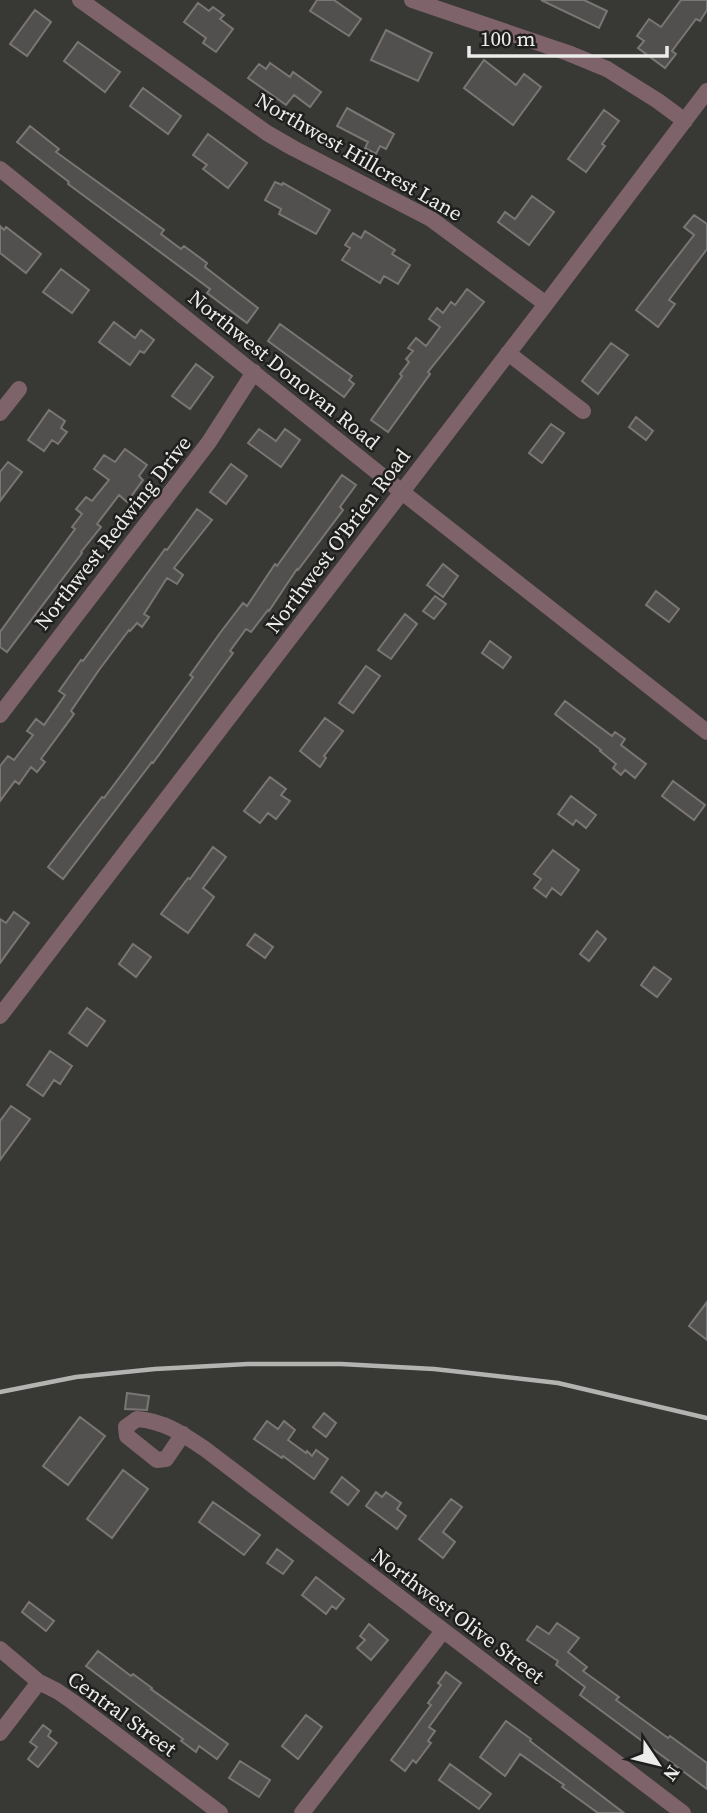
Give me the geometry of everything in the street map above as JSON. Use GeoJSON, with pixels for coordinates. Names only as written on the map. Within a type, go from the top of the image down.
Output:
{"type":"FeatureCollection","features":[{"type":"Feature","properties":{"kind":"street","name":"Northwest Hillcrest Lane"},"geometry":{"type":"LineString","coordinates":[[80,0],[276,138],[431,219],[546,304]]}},
{"type":"Feature","properties":{"kind":"street"},"geometry":{"type":"LineString","coordinates":[[412,0],[607,69],[685,121]]}},
{"type":"Feature","properties":{"kind":"street","name":"Northwest O'Brien Road"},"geometry":{"type":"LineString","coordinates":[[0,1016],[707,91]]}},
{"type":"Feature","properties":{"kind":"street","name":"Northwest Donovan Road"},"geometry":{"type":"LineString","coordinates":[[0,169],[402,492],[707,732]]}},
{"type":"Feature","properties":{"kind":"street"},"geometry":{"type":"LineString","coordinates":[[508,353],[583,411]]}},
{"type":"Feature","properties":{"kind":"street","name":"Northwest Redwing Drive"},"geometry":{"type":"LineString","coordinates":[[0,715],[209,442],[254,372]]}},
{"type":"Feature","properties":{"kind":"street"},"geometry":{"type":"LineString","coordinates":[[0,413],[19,389]]}},
{"type":"Feature","properties":{"kind":"street","name":"Northwest Olive Street"},"geometry":{"type":"LineString","coordinates":[[183,1434],[683,1813]]}},
{"type":"Feature","properties":{"kind":"street"},"geometry":{"type":"LineString","coordinates":[[302,1813],[443,1632]]}},
{"type":"Feature","properties":{"kind":"street","name":"Central Street"},"geometry":{"type":"LineString","coordinates":[[0,1649],[38,1682],[73,1702],[220,1813]]}},
{"type":"Feature","properties":{"kind":"street"},"geometry":{"type":"LineString","coordinates":[[0,1733],[38,1682]]}},
{"type":"Feature","properties":{"kind":"building"},"geometry":{"type":"Polygon","coordinates":[[[317,0],[334,0],[361,19],[349,36],[310,11],[317,0]]]}},
{"type":"Feature","properties":{"kind":"building"},"geometry":{"type":"Polygon","coordinates":[[[541,0],[584,0],[607,11],[599,28],[541,0]]]}},
{"type":"Feature","properties":{"kind":"building"},"geometry":{"type":"Polygon","coordinates":[[[681,0],[707,0],[707,10],[700,21],[696,19],[672,51],[676,54],[665,68],[638,48],[644,41],[637,36],[649,19],[661,27],[681,0]]]}},
{"type":"Feature","properties":{"kind":"building"},"geometry":{"type":"Polygon","coordinates":[[[198,3],[209,11],[213,7],[224,15],[220,19],[233,29],[216,52],[203,43],[206,38],[184,22],[198,3]]]}},
{"type":"Feature","properties":{"kind":"building"},"geometry":{"type":"Polygon","coordinates":[[[35,10],[51,22],[27,56],[10,44],[35,10]]]}},
{"type":"Feature","properties":{"kind":"building"},"geometry":{"type":"Polygon","coordinates":[[[386,30],[432,53],[418,81],[371,60],[386,30]]]}},
{"type":"Feature","properties":{"kind":"building"},"geometry":{"type":"Polygon","coordinates":[[[78,42],[120,72],[105,92],[64,61],[78,42]]]}},
{"type":"Feature","properties":{"kind":"building"},"geometry":{"type":"Polygon","coordinates":[[[484,60],[516,85],[524,74],[541,87],[513,125],[464,88],[484,60]]]}},
{"type":"Feature","properties":{"kind":"building"},"geometry":{"type":"Polygon","coordinates":[[[270,63],[290,77],[293,72],[321,92],[310,107],[294,95],[286,105],[248,78],[259,64],[266,69],[270,63]]]}},
{"type":"Feature","properties":{"kind":"building"},"geometry":{"type":"Polygon","coordinates":[[[143,88],[181,116],[168,134],[130,106],[143,88]]]}},
{"type":"Feature","properties":{"kind":"building"},"geometry":{"type":"Polygon","coordinates":[[[347,108],[394,134],[386,149],[380,146],[376,154],[365,148],[368,142],[337,126],[347,108]]]}},
{"type":"Feature","properties":{"kind":"building"},"geometry":{"type":"Polygon","coordinates":[[[604,110],[619,121],[586,172],[568,159],[604,110]]]}},
{"type":"Feature","properties":{"kind":"building"},"geometry":{"type":"Polygon","coordinates":[[[30,126],[59,149],[56,152],[164,230],[161,234],[181,249],[184,246],[207,263],[205,267],[258,308],[247,323],[207,293],[210,289],[68,184],[69,182],[17,142],[30,126]]]}},
{"type":"Feature","properties":{"kind":"building"},"geometry":{"type":"Polygon","coordinates":[[[208,134],[247,163],[228,188],[203,169],[207,165],[193,155],[208,134]]]}},
{"type":"Feature","properties":{"kind":"building"},"geometry":{"type":"Polygon","coordinates":[[[275,182],[282,185],[283,183],[330,210],[316,234],[279,214],[281,209],[265,200],[275,182]]]}},
{"type":"Feature","properties":{"kind":"building"},"geometry":{"type":"Polygon","coordinates":[[[532,196],[554,212],[529,245],[498,222],[505,212],[515,219],[532,196]]]}},
{"type":"Feature","properties":{"kind":"building"},"geometry":{"type":"Polygon","coordinates":[[[694,215],[707,224],[707,249],[669,300],[675,304],[658,327],[636,310],[694,235],[684,227],[694,215]]]}},
{"type":"Feature","properties":{"kind":"building"},"geometry":{"type":"Polygon","coordinates":[[[0,226],[4,230],[6,227],[41,254],[26,273],[0,253],[0,226]]]}},
{"type":"Feature","properties":{"kind":"building"},"geometry":{"type":"Polygon","coordinates":[[[365,231],[395,250],[392,254],[410,265],[398,284],[384,276],[380,283],[342,260],[350,248],[345,245],[353,233],[361,238],[365,231]]]}},
{"type":"Feature","properties":{"kind":"building"},"geometry":{"type":"Polygon","coordinates":[[[61,269],[89,290],[72,313],[43,292],[61,269]]]}},
{"type":"Feature","properties":{"kind":"building"},"geometry":{"type":"Polygon","coordinates":[[[467,289],[484,302],[428,372],[430,374],[388,432],[371,420],[402,376],[400,374],[409,362],[406,359],[413,351],[408,348],[416,338],[426,346],[440,327],[429,319],[437,308],[443,313],[451,302],[455,305],[467,289]]]}},
{"type":"Feature","properties":{"kind":"building"},"geometry":{"type":"Polygon","coordinates":[[[114,322],[135,338],[141,330],[154,340],[144,353],[140,351],[130,365],[99,342],[114,322]]]}},
{"type":"Feature","properties":{"kind":"building"},"geometry":{"type":"Polygon","coordinates":[[[280,324],[352,376],[349,380],[354,384],[344,397],[268,341],[280,324]]]}},
{"type":"Feature","properties":{"kind":"building"},"geometry":{"type":"Polygon","coordinates":[[[611,343],[628,355],[598,394],[582,381],[611,343]]]}},
{"type":"Feature","properties":{"kind":"building"},"geometry":{"type":"Polygon","coordinates":[[[196,364],[213,377],[190,409],[172,396],[196,364]]]}},
{"type":"Feature","properties":{"kind":"building"},"geometry":{"type":"Polygon","coordinates":[[[49,410],[65,421],[61,428],[67,432],[58,444],[52,440],[44,451],[28,440],[49,410]]]}},
{"type":"Feature","properties":{"kind":"building"},"geometry":{"type":"Polygon","coordinates":[[[636,417],[653,431],[646,440],[629,427],[636,417]]]}},
{"type":"Feature","properties":{"kind":"building"},"geometry":{"type":"Polygon","coordinates":[[[551,424],[564,433],[542,463],[529,453],[551,424]]]}},
{"type":"Feature","properties":{"kind":"building"},"geometry":{"type":"Polygon","coordinates":[[[259,429],[276,441],[285,429],[300,440],[281,467],[248,443],[259,429]]]}},
{"type":"Feature","properties":{"kind":"building"},"geometry":{"type":"Polygon","coordinates":[[[125,449],[147,465],[139,476],[143,480],[127,502],[119,495],[97,524],[101,527],[7,652],[0,647],[0,632],[75,529],[72,527],[82,514],[76,509],[86,497],[92,501],[109,480],[94,469],[104,455],[115,462],[125,449]]]}},
{"type":"Feature","properties":{"kind":"building"},"geometry":{"type":"Polygon","coordinates":[[[8,462],[22,472],[0,501],[0,472],[8,462]]]}},
{"type":"Feature","properties":{"kind":"building"},"geometry":{"type":"Polygon","coordinates":[[[231,464],[247,476],[226,504],[210,492],[231,464]]]}},
{"type":"Feature","properties":{"kind":"building"},"geometry":{"type":"Polygon","coordinates":[[[342,475],[356,485],[340,507],[343,510],[297,569],[269,611],[251,632],[246,629],[230,651],[233,653],[153,763],[63,879],[48,867],[128,766],[193,677],[190,675],[220,633],[243,603],[247,606],[342,475]]]}},
{"type":"Feature","properties":{"kind":"building"},"geometry":{"type":"Polygon","coordinates":[[[197,509],[212,520],[174,568],[183,575],[177,584],[167,578],[144,614],[149,617],[142,627],[137,623],[129,630],[99,670],[71,711],[74,714],[41,759],[45,762],[37,772],[31,767],[19,784],[15,781],[0,801],[0,766],[8,756],[14,760],[33,735],[27,731],[36,719],[44,725],[65,695],[59,691],[197,509]]]}},
{"type":"Feature","properties":{"kind":"building"},"geometry":{"type":"Polygon","coordinates":[[[443,564],[458,576],[443,597],[427,585],[443,564]]]}},
{"type":"Feature","properties":{"kind":"building"},"geometry":{"type":"Polygon","coordinates":[[[656,591],[679,609],[669,622],[646,605],[656,591]]]}},
{"type":"Feature","properties":{"kind":"building"},"geometry":{"type":"Polygon","coordinates":[[[435,596],[446,604],[434,619],[423,611],[435,596]]]}},
{"type":"Feature","properties":{"kind":"building"},"geometry":{"type":"Polygon","coordinates":[[[405,614],[417,624],[391,659],[378,650],[405,614]]]}},
{"type":"Feature","properties":{"kind":"building"},"geometry":{"type":"Polygon","coordinates":[[[490,641],[511,657],[503,668],[482,653],[490,641]]]}},
{"type":"Feature","properties":{"kind":"building"},"geometry":{"type":"Polygon","coordinates":[[[366,666],[380,676],[353,713],[339,703],[366,666]]]}},
{"type":"Feature","properties":{"kind":"building"},"geometry":{"type":"Polygon","coordinates":[[[565,701],[612,736],[615,732],[625,739],[621,745],[646,764],[635,778],[625,770],[621,775],[613,768],[616,764],[601,750],[555,714],[565,701]]]}},
{"type":"Feature","properties":{"kind":"building"},"geometry":{"type":"Polygon","coordinates":[[[325,718],[343,731],[324,756],[326,758],[320,767],[300,751],[325,718]]]}},
{"type":"Feature","properties":{"kind":"building"},"geometry":{"type":"Polygon","coordinates":[[[270,777],[286,789],[281,795],[290,801],[276,819],[268,813],[260,823],[244,811],[270,777]]]}},
{"type":"Feature","properties":{"kind":"building"},"geometry":{"type":"Polygon","coordinates":[[[673,781],[705,805],[694,820],[662,796],[673,781]]]}},
{"type":"Feature","properties":{"kind":"building"},"geometry":{"type":"Polygon","coordinates":[[[571,796],[596,815],[586,828],[576,820],[573,825],[558,814],[571,796]]]}},
{"type":"Feature","properties":{"kind":"building"},"geometry":{"type":"Polygon","coordinates":[[[213,847],[226,857],[203,888],[214,897],[188,933],[161,914],[213,847]]]}},
{"type":"Feature","properties":{"kind":"building"},"geometry":{"type":"Polygon","coordinates":[[[553,850],[579,870],[561,895],[552,888],[546,897],[534,888],[541,879],[534,874],[553,850]]]}},
{"type":"Feature","properties":{"kind":"building"},"geometry":{"type":"Polygon","coordinates":[[[14,912],[29,923],[0,963],[0,919],[6,923],[14,912]]]}},
{"type":"Feature","properties":{"kind":"building"},"geometry":{"type":"Polygon","coordinates":[[[597,931],[606,939],[589,961],[580,954],[597,931]]]}},
{"type":"Feature","properties":{"kind":"building"},"geometry":{"type":"Polygon","coordinates":[[[255,934],[273,947],[265,958],[247,945],[255,934]]]}},
{"type":"Feature","properties":{"kind":"building"},"geometry":{"type":"Polygon","coordinates":[[[133,944],[151,957],[136,977],[119,964],[133,944]]]}},
{"type":"Feature","properties":{"kind":"building"},"geometry":{"type":"Polygon","coordinates":[[[654,967],[671,979],[657,997],[641,985],[654,967]]]}},
{"type":"Feature","properties":{"kind":"building"},"geometry":{"type":"Polygon","coordinates":[[[87,1008],[105,1021],[87,1046],[69,1033],[87,1008]]]}},
{"type":"Feature","properties":{"kind":"building"},"geometry":{"type":"Polygon","coordinates":[[[50,1051],[72,1066],[60,1084],[54,1080],[43,1096],[27,1085],[50,1051]]]}},
{"type":"Feature","properties":{"kind":"building"},"geometry":{"type":"Polygon","coordinates":[[[11,1106],[30,1119],[0,1160],[0,1121],[11,1106]]]}},
{"type":"Feature","properties":{"kind":"building"},"geometry":{"type":"Polygon","coordinates":[[[707,1302],[707,1340],[689,1326],[707,1302]]]}},
{"type":"Feature","properties":{"kind":"building"},"geometry":{"type":"Polygon","coordinates":[[[127,1393],[149,1396],[147,1410],[125,1409],[127,1393]]]}},
{"type":"Feature","properties":{"kind":"building"},"geometry":{"type":"Polygon","coordinates":[[[324,1413],[336,1423],[326,1437],[313,1427],[324,1413]]]}},
{"type":"Feature","properties":{"kind":"building"},"geometry":{"type":"Polygon","coordinates":[[[80,1417],[105,1436],[68,1485],[43,1466],[80,1417]]]}},
{"type":"Feature","properties":{"kind":"building"},"geometry":{"type":"Polygon","coordinates":[[[267,1421],[278,1429],[284,1421],[295,1430],[288,1440],[312,1456],[316,1450],[328,1459],[314,1479],[254,1439],[267,1421]]]}},
{"type":"Feature","properties":{"kind":"building"},"geometry":{"type":"Polygon","coordinates":[[[123,1470],[148,1489],[112,1538],[87,1519],[123,1470]]]}},
{"type":"Feature","properties":{"kind":"building"},"geometry":{"type":"Polygon","coordinates":[[[342,1477],[359,1491],[348,1505],[331,1492],[342,1477]]]}},
{"type":"Feature","properties":{"kind":"building"},"geometry":{"type":"Polygon","coordinates":[[[376,1492],[382,1497],[386,1492],[401,1503],[397,1509],[406,1516],[397,1529],[366,1506],[376,1492]]]}},
{"type":"Feature","properties":{"kind":"building"},"geometry":{"type":"Polygon","coordinates":[[[451,1499],[462,1507],[443,1532],[455,1542],[443,1558],[419,1539],[451,1499]]]}},
{"type":"Feature","properties":{"kind":"building"},"geometry":{"type":"Polygon","coordinates":[[[213,1502],[260,1535],[244,1555],[199,1522],[213,1502]]]}},
{"type":"Feature","properties":{"kind":"building"},"geometry":{"type":"Polygon","coordinates":[[[277,1549],[293,1561],[283,1574],[267,1563],[277,1549]]]}},
{"type":"Feature","properties":{"kind":"building"},"geometry":{"type":"Polygon","coordinates":[[[316,1577],[344,1599],[336,1609],[332,1606],[326,1614],[302,1595],[316,1577]]]}},
{"type":"Feature","properties":{"kind":"building"},"geometry":{"type":"Polygon","coordinates":[[[29,1602],[54,1621],[46,1631],[22,1612],[29,1602]]]}},
{"type":"Feature","properties":{"kind":"building"},"geometry":{"type":"Polygon","coordinates":[[[557,1623],[579,1638],[568,1652],[587,1667],[583,1671],[619,1697],[616,1700],[707,1763],[707,1789],[580,1695],[585,1687],[556,1665],[558,1661],[527,1640],[537,1626],[549,1634],[557,1623]]]}},
{"type":"Feature","properties":{"kind":"building"},"geometry":{"type":"Polygon","coordinates":[[[369,1624],[388,1640],[371,1660],[357,1648],[365,1640],[360,1636],[369,1624]]]}},
{"type":"Feature","properties":{"kind":"building"},"geometry":{"type":"Polygon","coordinates":[[[98,1651],[228,1744],[217,1759],[199,1746],[196,1752],[181,1741],[183,1739],[86,1666],[98,1651]]]}},
{"type":"Feature","properties":{"kind":"building"},"geometry":{"type":"Polygon","coordinates":[[[446,1672],[461,1683],[429,1727],[435,1731],[428,1741],[431,1743],[416,1763],[413,1760],[405,1771],[391,1760],[431,1705],[428,1703],[441,1685],[438,1683],[446,1672]]]}},
{"type":"Feature","properties":{"kind":"building"},"geometry":{"type":"Polygon","coordinates":[[[306,1715],[322,1727],[298,1759],[282,1746],[306,1715]]]}},
{"type":"Feature","properties":{"kind":"building"},"geometry":{"type":"Polygon","coordinates":[[[506,1721],[624,1813],[598,1813],[520,1754],[505,1776],[480,1757],[506,1721]]]}},
{"type":"Feature","properties":{"kind":"building"},"geometry":{"type":"Polygon","coordinates":[[[43,1725],[51,1731],[48,1736],[57,1743],[38,1767],[28,1759],[37,1747],[30,1742],[43,1725]]]}},
{"type":"Feature","properties":{"kind":"building"},"geometry":{"type":"Polygon","coordinates":[[[240,1761],[270,1780],[259,1797],[229,1778],[240,1761]]]}},
{"type":"Feature","properties":{"kind":"building"},"geometry":{"type":"Polygon","coordinates":[[[450,1764],[491,1794],[479,1809],[439,1780],[450,1764]]]}},
{"type":"Feature","properties":{"kind":"railway"},"geometry":{"type":"LineString","coordinates":[[0,1392],[76,1377],[155,1369],[248,1364],[341,1364],[434,1369],[558,1383],[707,1418]]}}]}
